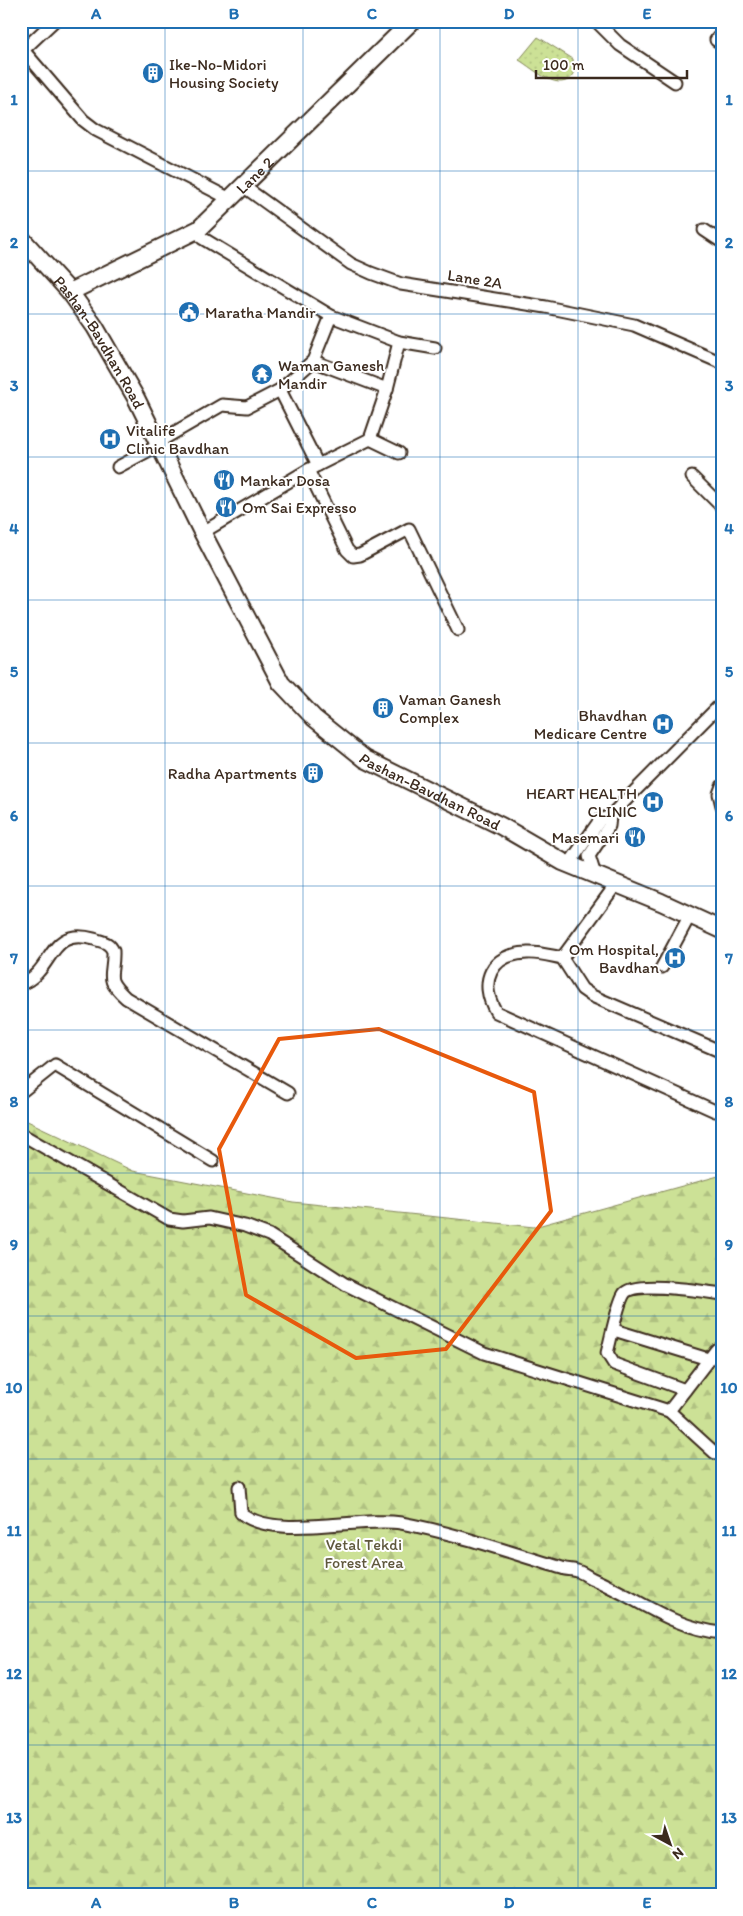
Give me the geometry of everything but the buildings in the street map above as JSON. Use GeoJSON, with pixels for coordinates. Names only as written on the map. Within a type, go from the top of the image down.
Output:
{"type":"FeatureCollection","features":[{"type":"Feature","properties":{"kind":"main road","name":"Lane 2"},"geometry":{"type":"LineString","coordinates":[[74,290],[199,229],[412,21]]}},
{"type":"Feature","properties":{"kind":"main road","name":"Pashan-Bavdhan Road"},"geometry":{"type":"LineString","coordinates":[[21,225],[50,254],[74,290],[210,528],[219,549],[219,561]]}},
{"type":"Feature","properties":{"kind":"main road","name":"Pashan-Bavdhan Road"},"geometry":{"type":"LineString","coordinates":[[21,238],[74,290]]}},
{"type":"Feature","properties":{"kind":"main road","name":"Pashan-Bavdhan Road"},"geometry":{"type":"LineString","coordinates":[[162,442],[214,556],[219,561],[281,684],[314,718],[365,759],[501,826],[569,864],[617,883],[722,930]]}},
{"type":"Feature","properties":{"kind":"street"},"geometry":{"type":"LineString","coordinates":[[54,21],[22,51],[83,120],[96,130],[230,199]]}},
{"type":"Feature","properties":{"kind":"street"},"geometry":{"type":"LineString","coordinates":[[596,21],[620,45],[675,82]]}},
{"type":"Feature","properties":{"kind":"street"},"geometry":{"type":"LineString","coordinates":[[722,33],[716,40],[722,44]]}},
{"type":"Feature","properties":{"kind":"street","name":"Lane 2A"},"geometry":{"type":"LineString","coordinates":[[243,186],[351,264],[371,273],[401,284],[546,306],[634,325],[722,363]]}},
{"type":"Feature","properties":{"kind":"street"},"geometry":{"type":"LineString","coordinates":[[704,230],[722,242]]}},
{"type":"Feature","properties":{"kind":"street"},"geometry":{"type":"LineString","coordinates":[[202,238],[331,316],[398,342],[435,348]]}},
{"type":"Feature","properties":{"kind":"street"},"geometry":{"type":"LineString","coordinates":[[118,467],[222,404],[247,407],[280,390],[313,361],[331,316]]}},
{"type":"Feature","properties":{"kind":"street"},"geometry":{"type":"LineString","coordinates":[[210,528],[313,468],[370,439],[386,389],[398,342]]}},
{"type":"Feature","properties":{"kind":"street"},"geometry":{"type":"LineString","coordinates":[[313,361],[386,389]]}},
{"type":"Feature","properties":{"kind":"street"},"geometry":{"type":"LineString","coordinates":[[280,390],[346,550],[353,556],[360,555],[408,529],[458,630]]}},
{"type":"Feature","properties":{"kind":"street"},"geometry":{"type":"LineString","coordinates":[[370,439],[399,453]]}},
{"type":"Feature","properties":{"kind":"street"},"geometry":{"type":"LineString","coordinates":[[692,477],[722,507]]}},
{"type":"Feature","properties":{"kind":"street"},"geometry":{"type":"LineString","coordinates":[[569,864],[600,820],[610,816],[722,702]]}},
{"type":"Feature","properties":{"kind":"street"},"geometry":{"type":"LineString","coordinates":[[722,786],[719,794],[722,806]]}},
{"type":"Feature","properties":{"kind":"street"},"geometry":{"type":"LineString","coordinates":[[595,875],[589,856],[609,826],[610,816]]}},
{"type":"Feature","properties":{"kind":"street"},"geometry":{"type":"LineString","coordinates":[[562,958],[617,883]]}},
{"type":"Feature","properties":{"kind":"street"},"geometry":{"type":"LineString","coordinates":[[662,967],[690,915]]}},
{"type":"Feature","properties":{"kind":"street"},"geometry":{"type":"LineString","coordinates":[[21,984],[40,971],[60,942],[70,937],[106,942],[113,951],[110,975],[112,984],[126,998],[288,1093]]}},
{"type":"Feature","properties":{"kind":"street"},"geometry":{"type":"LineString","coordinates":[[714,1111],[496,1012],[486,991],[488,975],[496,964],[511,955],[528,952],[562,958],[582,988],[592,996],[722,1052]]}},
{"type":"Feature","properties":{"kind":"street"},"geometry":{"type":"LineString","coordinates":[[21,1092],[55,1065],[213,1161]]}},
{"type":"Feature","properties":{"kind":"street"},"geometry":{"type":"LineString","coordinates":[[21,1134],[169,1219],[183,1222],[209,1218],[245,1226],[261,1232],[291,1248],[345,1284],[484,1353],[670,1411],[714,1453]]}},
{"type":"Feature","properties":{"kind":"street"},"geometry":{"type":"LineString","coordinates":[[685,1390],[614,1364],[607,1353],[624,1295],[632,1289],[687,1289],[722,1294]]}},
{"type":"Feature","properties":{"kind":"street"},"geometry":{"type":"LineString","coordinates":[[614,1330],[708,1360]]}},
{"type":"Feature","properties":{"kind":"street"},"geometry":{"type":"LineString","coordinates":[[670,1411],[708,1360],[720,1348]]}},
{"type":"Feature","properties":{"kind":"street"},"geometry":{"type":"LineString","coordinates":[[239,1487],[241,1514],[258,1523],[340,1526],[375,1520],[401,1523],[499,1547],[565,1569],[577,1570],[618,1590],[668,1620],[693,1628],[722,1633]]}},
{"type":"Feature","properties":{"kind":"highlighted area"},"geometry":{"type":"Polygon","coordinates":[[[379,1029],[534,1092],[551,1211],[446,1349],[356,1358],[246,1295],[219,1149],[279,1039],[379,1029]]]}},
{"type":"Feature","properties":{"kind":"green space"},"geometry":{"type":"Polygon","coordinates":[[[538,37],[573,59],[574,74],[568,80],[562,82],[554,81],[539,74],[519,60],[538,37]]]}},
{"type":"Feature","properties":{"kind":"green space","name":"Vetal Tekdi Forest Area"},"geometry":{"type":"Polygon","coordinates":[[[21,1118],[133,1171],[293,1202],[534,1227],[722,1175],[722,1895],[21,1895],[21,1118]]]}},
{"type":"Feature","properties":{"kind":"place","name":"Ike-No-Midori Housing Society"},"geometry":{"type":"Point","coordinates":[153,73]}},
{"type":"Feature","properties":{"kind":"place","name":"Maratha Mandir"},"geometry":{"type":"Point","coordinates":[189,312]}},
{"type":"Feature","properties":{"kind":"place","name":"Waman Ganesh Mandir"},"geometry":{"type":"Point","coordinates":[262,374]}},
{"type":"Feature","properties":{"kind":"place","name":"Vitalife Clinic Bavdhan"},"geometry":{"type":"Point","coordinates":[110,439]}},
{"type":"Feature","properties":{"kind":"place","name":"Mankar Dosa"},"geometry":{"type":"Point","coordinates":[224,480]}},
{"type":"Feature","properties":{"kind":"place","name":"Om Sai Expresso"},"geometry":{"type":"Point","coordinates":[226,507]}},
{"type":"Feature","properties":{"kind":"place","name":"Vaman Ganesh Complex"},"geometry":{"type":"Point","coordinates":[383,708]}},
{"type":"Feature","properties":{"kind":"place","name":"Bhavdhan Medicare Centre"},"geometry":{"type":"Point","coordinates":[663,724]}},
{"type":"Feature","properties":{"kind":"place","name":"Radha Apartments"},"geometry":{"type":"Point","coordinates":[313,773]}},
{"type":"Feature","properties":{"kind":"place","name":"HEART HEALTH CLINIC"},"geometry":{"type":"Point","coordinates":[653,802]}},
{"type":"Feature","properties":{"kind":"place","name":"Masemari"},"geometry":{"type":"Point","coordinates":[635,837]}},
{"type":"Feature","properties":{"kind":"place","name":"Om Hospital, Bavdhan"},"geometry":{"type":"Point","coordinates":[675,958]}}]}
